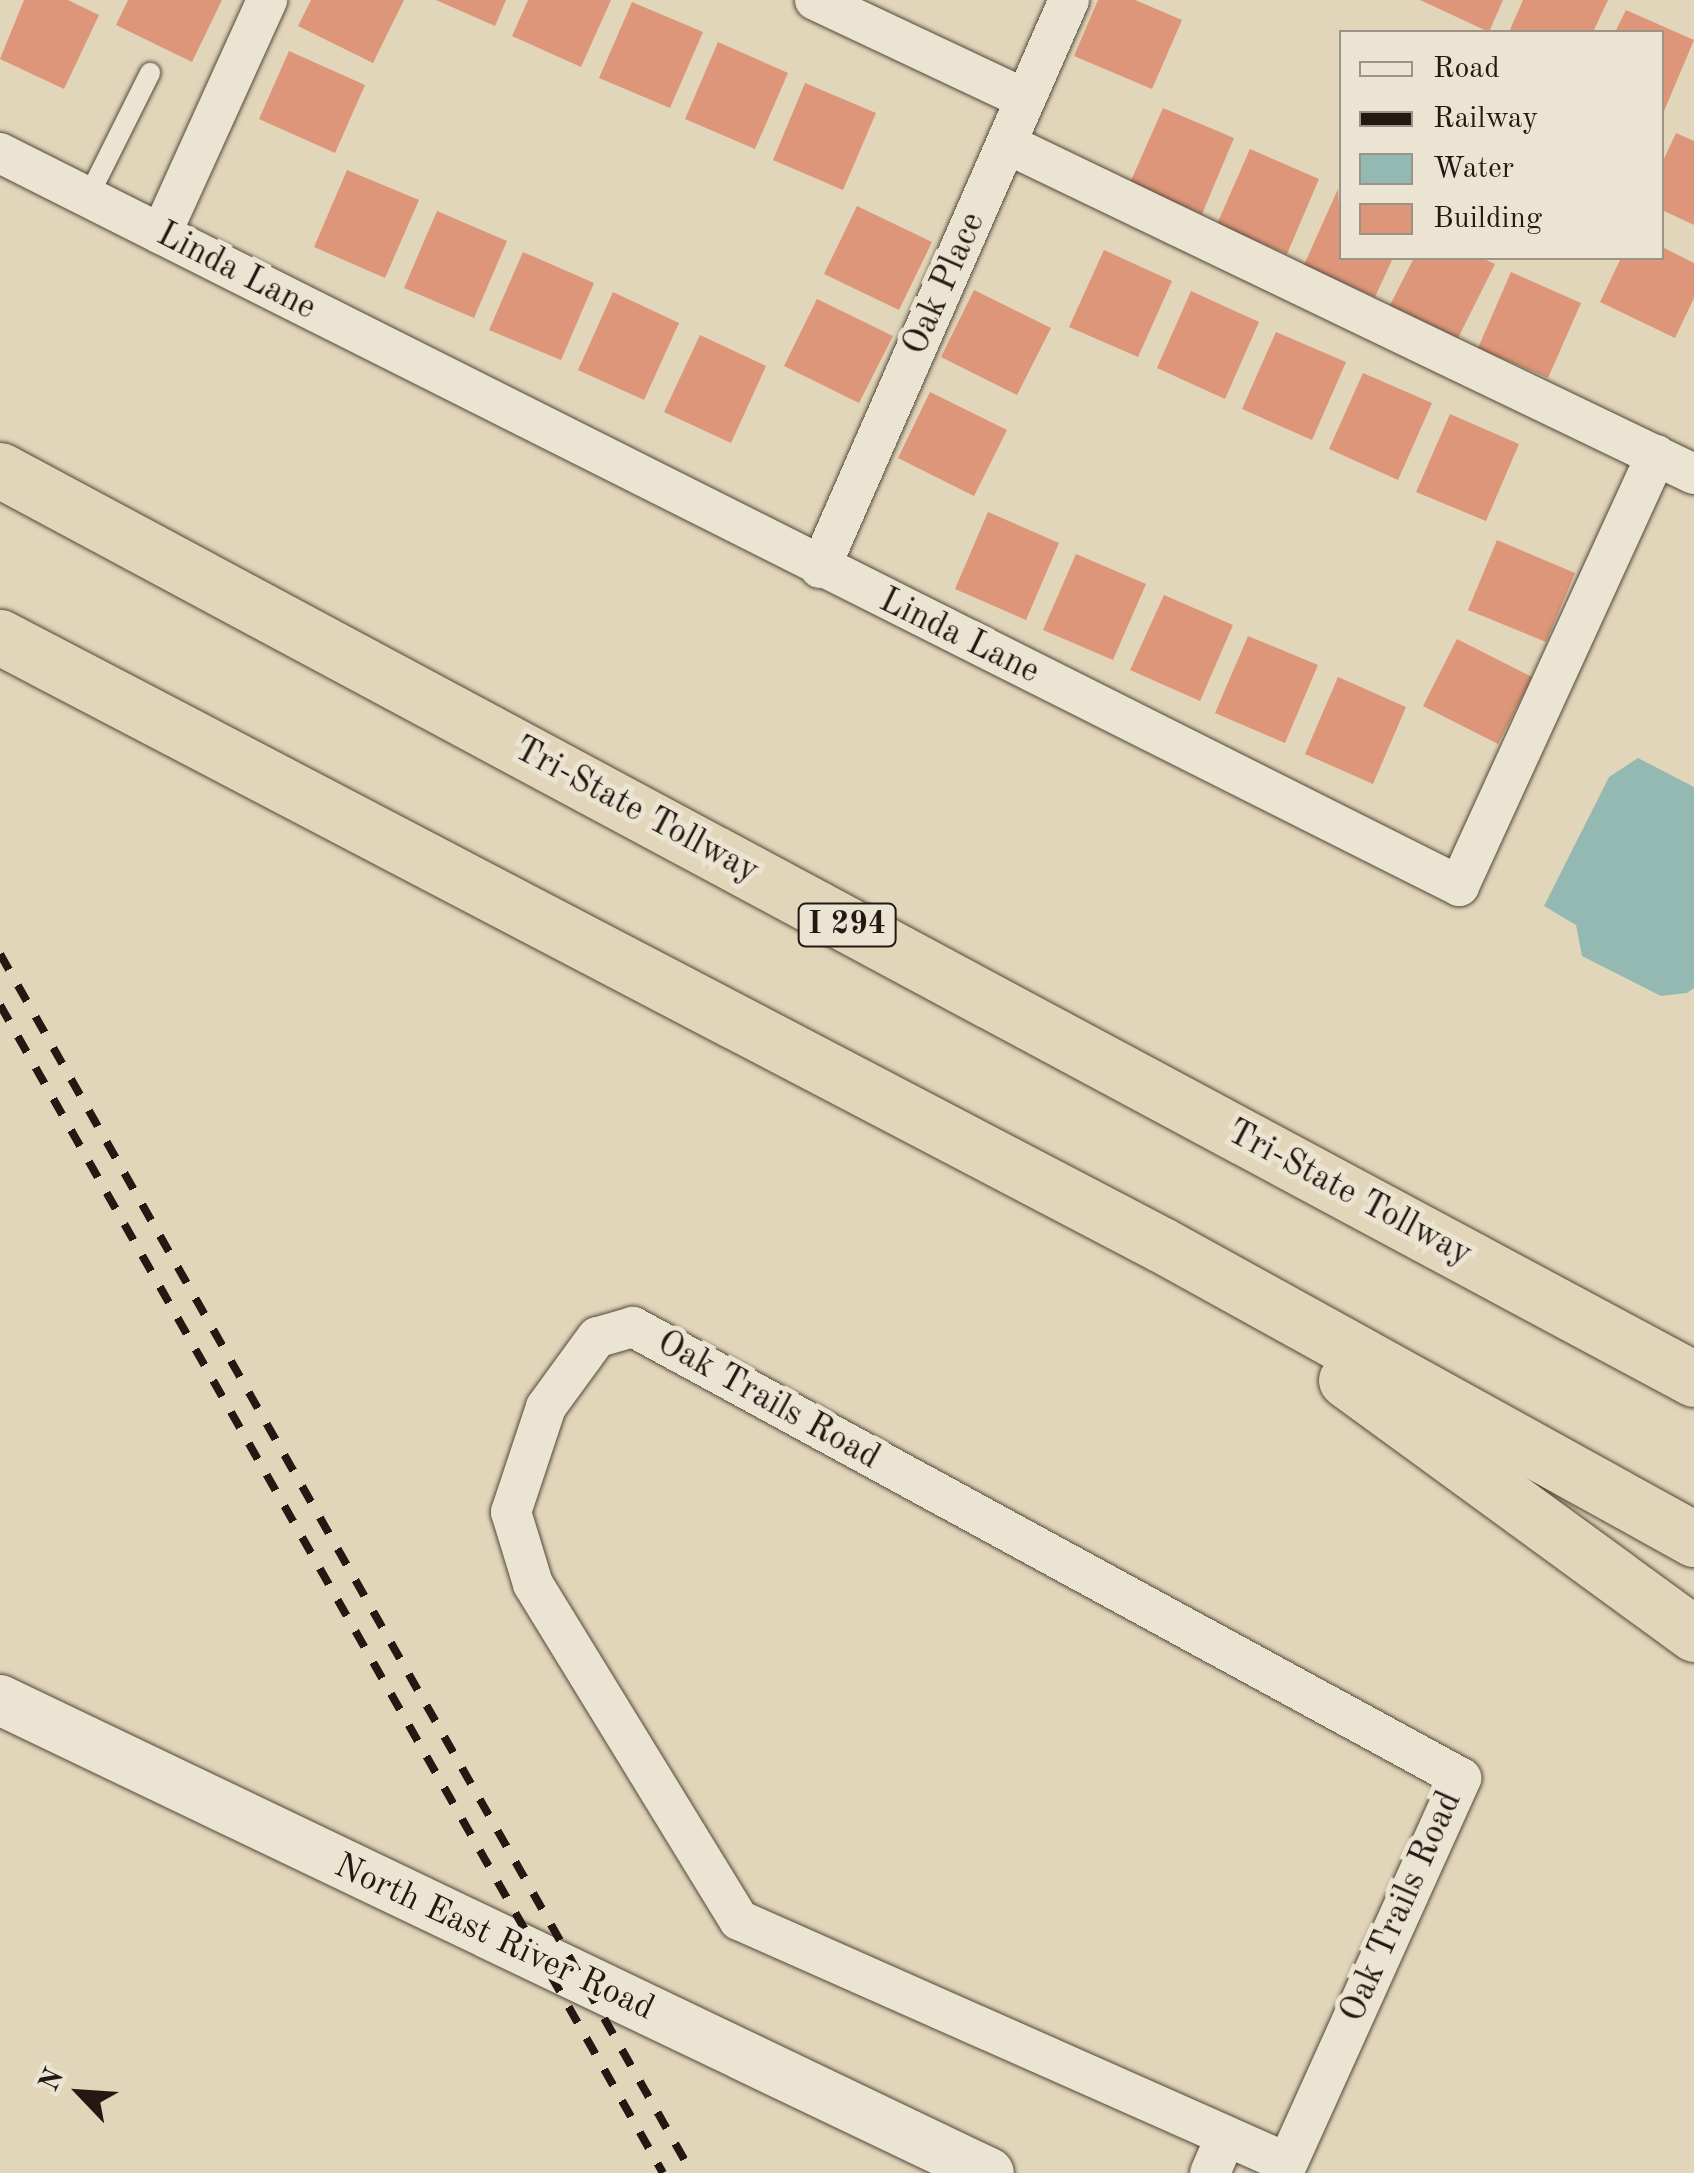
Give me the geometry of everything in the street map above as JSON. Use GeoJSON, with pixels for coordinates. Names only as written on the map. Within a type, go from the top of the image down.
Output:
{"type":"FeatureCollection","features":[{"type":"Feature","properties":{"kind":"highway","name":"Tri-State Tollway"},"geometry":{"type":"LineString","coordinates":[[0,470],[1694,1380]]}},
{"type":"Feature","properties":{"kind":"highway"},"geometry":{"type":"LineString","coordinates":[[0,638],[1162,1245],[1694,1539]]}},
{"type":"Feature","properties":{"kind":"highway"},"geometry":{"type":"LineString","coordinates":[[1162,1245],[1694,1634]]}},
{"type":"Feature","properties":{"kind":"street"},"geometry":{"type":"LineString","coordinates":[[161,234],[268,0]]}},
{"type":"Feature","properties":{"kind":"street"},"geometry":{"type":"LineString","coordinates":[[814,0],[1025,99]]}},
{"type":"Feature","properties":{"kind":"street","name":"Oak Place"},"geometry":{"type":"LineString","coordinates":[[820,568],[1069,0]]}},
{"type":"Feature","properties":{"kind":"street"},"geometry":{"type":"LineString","coordinates":[[1006,144],[1683,466]]}},
{"type":"Feature","properties":{"kind":"street","name":"Linda Lane"},"geometry":{"type":"LineString","coordinates":[[0,153],[1459,886],[1683,466]]}},
{"type":"Feature","properties":{"kind":"street","name":"Oak Trails Road"},"geometry":{"type":"LineString","coordinates":[[633,1327],[1461,1778],[1285,2168],[1226,2136],[739,1920],[534,1584],[511,1512],[546,1407],[597,1337],[633,1327]]}},
{"type":"Feature","properties":{"kind":"street","name":"North East River Road"},"geometry":{"type":"LineString","coordinates":[[0,1700],[989,2173]]}},
{"type":"Feature","properties":{"kind":"street"},"geometry":{"type":"LineString","coordinates":[[1210,2173],[1226,2136]]}},
{"type":"Feature","properties":{"kind":"lane"},"geometry":{"type":"LineString","coordinates":[[88,197],[150,73]]}},
{"type":"Feature","properties":{"kind":"water"},"geometry":{"type":"Polygon","coordinates":[[[1638,758],[1694,787],[1694,988],[1687,993],[1661,996],[1582,956],[1576,925],[1544,906],[1609,777],[1638,758]]]}},
{"type":"Feature","properties":{"kind":"building"},"geometry":{"type":"Polygon","coordinates":[[[24,0],[68,0],[99,15],[64,89],[0,59],[24,0]]]}},
{"type":"Feature","properties":{"kind":"building"},"geometry":{"type":"Polygon","coordinates":[[[128,0],[222,0],[192,62],[116,25],[128,0]]]}},
{"type":"Feature","properties":{"kind":"building"},"geometry":{"type":"Polygon","coordinates":[[[311,0],[404,0],[373,63],[298,26],[311,0]]]}},
{"type":"Feature","properties":{"kind":"building"},"geometry":{"type":"Polygon","coordinates":[[[436,0],[506,0],[495,26],[436,0]]]}},
{"type":"Feature","properties":{"kind":"building"},"geometry":{"type":"Polygon","coordinates":[[[528,0],[611,0],[581,67],[512,36],[528,0]]]}},
{"type":"Feature","properties":{"kind":"building"},"geometry":{"type":"Polygon","coordinates":[[[1098,0],[1135,0],[1182,20],[1152,89],[1074,56],[1098,0]]]}},
{"type":"Feature","properties":{"kind":"building"},"geometry":{"type":"Polygon","coordinates":[[[1420,0],[1503,0],[1490,30],[1420,0]]]}},
{"type":"Feature","properties":{"kind":"building"},"geometry":{"type":"Polygon","coordinates":[[[1523,0],[1608,0],[1594,30],[1510,30],[1523,0]]]}},
{"type":"Feature","properties":{"kind":"building"},"geometry":{"type":"Polygon","coordinates":[[[632,2],[703,32],[670,108],[599,78],[632,2]]]}},
{"type":"Feature","properties":{"kind":"building"},"geometry":{"type":"Polygon","coordinates":[[[1626,10],[1694,40],[1664,111],[1664,30],[1616,30],[1626,10]]]}},
{"type":"Feature","properties":{"kind":"building"},"geometry":{"type":"Polygon","coordinates":[[[718,42],[788,73],[755,149],[685,119],[718,42]]]}},
{"type":"Feature","properties":{"kind":"building"},"geometry":{"type":"Polygon","coordinates":[[[289,51],[365,85],[335,153],[259,119],[289,51]]]}},
{"type":"Feature","properties":{"kind":"building"},"geometry":{"type":"Polygon","coordinates":[[[805,83],[876,113],[843,190],[773,160],[805,83]]]}},
{"type":"Feature","properties":{"kind":"building"},"geometry":{"type":"Polygon","coordinates":[[[1163,108],[1234,138],[1202,214],[1130,183],[1163,108]]]}},
{"type":"Feature","properties":{"kind":"building"},"geometry":{"type":"Polygon","coordinates":[[[1676,133],[1694,141],[1694,225],[1664,211],[1664,159],[1676,133]]]}},
{"type":"Feature","properties":{"kind":"building"},"geometry":{"type":"Polygon","coordinates":[[[1250,149],[1319,179],[1287,254],[1217,224],[1250,149]]]}},
{"type":"Feature","properties":{"kind":"building"},"geometry":{"type":"Polygon","coordinates":[[[347,170],[419,200],[385,278],[314,247],[347,170]]]}},
{"type":"Feature","properties":{"kind":"building"},"geometry":{"type":"Polygon","coordinates":[[[1338,189],[1339,260],[1392,260],[1375,297],[1304,265],[1338,189]]]}},
{"type":"Feature","properties":{"kind":"building"},"geometry":{"type":"Polygon","coordinates":[[[857,206],[932,242],[899,310],[824,274],[857,206]]]}},
{"type":"Feature","properties":{"kind":"building"},"geometry":{"type":"Polygon","coordinates":[[[437,211],[507,241],[474,318],[404,288],[437,211]]]}},
{"type":"Feature","properties":{"kind":"building"},"geometry":{"type":"Polygon","coordinates":[[[1664,248],[1694,263],[1694,298],[1675,338],[1600,302],[1620,260],[1664,260],[1664,248]]]}},
{"type":"Feature","properties":{"kind":"building"},"geometry":{"type":"Polygon","coordinates":[[[1104,250],[1172,281],[1138,357],[1069,327],[1104,250]]]}},
{"type":"Feature","properties":{"kind":"building"},"geometry":{"type":"Polygon","coordinates":[[[523,252],[594,283],[561,360],[489,330],[523,252]]]}},
{"type":"Feature","properties":{"kind":"building"},"geometry":{"type":"Polygon","coordinates":[[[1413,260],[1486,260],[1495,264],[1458,338],[1390,305],[1413,260]]]}},
{"type":"Feature","properties":{"kind":"building"},"geometry":{"type":"Polygon","coordinates":[[[1511,272],[1581,303],[1548,378],[1478,348],[1511,272]]]}},
{"type":"Feature","properties":{"kind":"building"},"geometry":{"type":"Polygon","coordinates":[[[974,290],[1051,328],[1017,395],[941,357],[974,290]]]}},
{"type":"Feature","properties":{"kind":"building"},"geometry":{"type":"Polygon","coordinates":[[[1191,291],[1259,322],[1225,399],[1157,368],[1191,291]]]}},
{"type":"Feature","properties":{"kind":"building"},"geometry":{"type":"Polygon","coordinates":[[[613,292],[679,323],[644,400],[578,370],[613,292]]]}},
{"type":"Feature","properties":{"kind":"building"},"geometry":{"type":"Polygon","coordinates":[[[817,299],[893,336],[859,403],[784,366],[817,299]]]}},
{"type":"Feature","properties":{"kind":"building"},"geometry":{"type":"Polygon","coordinates":[[[1276,332],[1346,362],[1312,440],[1242,409],[1276,332]]]}},
{"type":"Feature","properties":{"kind":"building"},"geometry":{"type":"Polygon","coordinates":[[[700,335],[766,366],[731,443],[664,412],[700,335]]]}},
{"type":"Feature","properties":{"kind":"building"},"geometry":{"type":"Polygon","coordinates":[[[1363,373],[1432,403],[1398,480],[1329,449],[1363,373]]]}},
{"type":"Feature","properties":{"kind":"building"},"geometry":{"type":"Polygon","coordinates":[[[930,392],[1007,430],[974,496],[898,458],[930,392]]]}},
{"type":"Feature","properties":{"kind":"building"},"geometry":{"type":"Polygon","coordinates":[[[1450,414],[1519,444],[1486,521],[1416,492],[1450,414]]]}},
{"type":"Feature","properties":{"kind":"building"},"geometry":{"type":"Polygon","coordinates":[[[988,512],[1059,543],[1026,620],[955,589],[988,512]]]}},
{"type":"Feature","properties":{"kind":"building"},"geometry":{"type":"Polygon","coordinates":[[[1497,540],[1575,573],[1546,642],[1468,610],[1497,540]]]}},
{"type":"Feature","properties":{"kind":"building"},"geometry":{"type":"Polygon","coordinates":[[[1076,554],[1146,584],[1113,660],[1043,630],[1076,554]]]}},
{"type":"Feature","properties":{"kind":"building"},"geometry":{"type":"Polygon","coordinates":[[[1164,595],[1233,625],[1200,701],[1130,670],[1164,595]]]}},
{"type":"Feature","properties":{"kind":"building"},"geometry":{"type":"Polygon","coordinates":[[[1248,636],[1318,665],[1285,743],[1215,713],[1248,636]]]}},
{"type":"Feature","properties":{"kind":"building"},"geometry":{"type":"Polygon","coordinates":[[[1457,639],[1532,677],[1498,744],[1423,706],[1457,639]]]}},
{"type":"Feature","properties":{"kind":"building"},"geometry":{"type":"Polygon","coordinates":[[[1338,677],[1406,707],[1373,784],[1305,754],[1338,677]]]}},
{"type":"Feature","properties":{"kind":"railway"},"geometry":{"type":"LineString","coordinates":[[0,954],[692,2173]]}},
{"type":"Feature","properties":{"kind":"railway"},"geometry":{"type":"LineString","coordinates":[[0,1005],[663,2173]]}}]}
